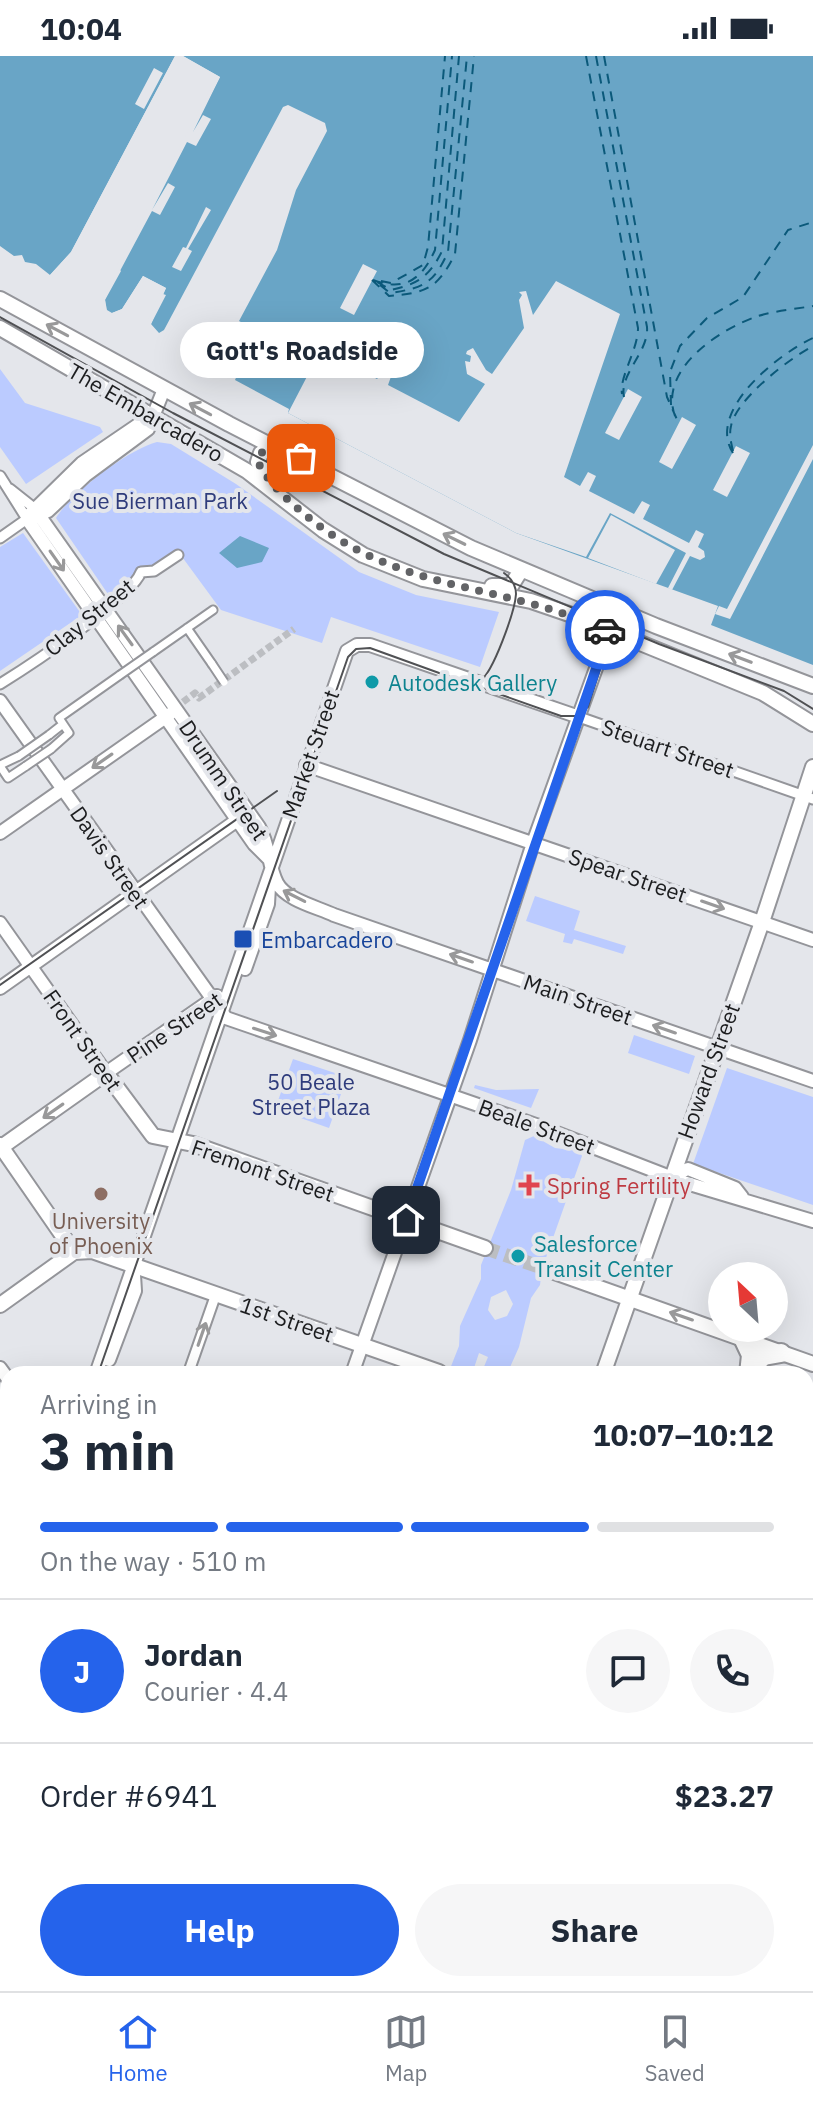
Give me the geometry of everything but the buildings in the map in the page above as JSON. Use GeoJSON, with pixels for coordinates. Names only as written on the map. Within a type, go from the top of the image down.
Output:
{"type":"FeatureCollection","features":[{"type":"Feature","properties":{"kind":"highway"},"geometry":{"type":"LineString","coordinates":[[745,1342],[750,1350],[750,1366]]}},
{"type":"Feature","properties":{"kind":"highway"},"geometry":{"type":"LineString","coordinates":[[754,1366],[767,1354],[781,1353]]}},
{"type":"Feature","properties":{"kind":"main road","name":"The Embarcadero"},"geometry":{"type":"LineString","coordinates":[[0,299],[164,389],[504,562],[617,610],[813,686]]}},
{"type":"Feature","properties":{"kind":"main road","name":"The Embarcadero"},"geometry":{"type":"LineString","coordinates":[[0,328],[247,471],[323,530],[363,555],[408,574],[549,607],[763,693],[813,724]]}},
{"type":"Feature","properties":{"kind":"main road"},"geometry":{"type":"LineString","coordinates":[[275,446],[261,453],[258,462],[290,502]]}},
{"type":"Feature","properties":{"kind":"main road"},"geometry":{"type":"LineString","coordinates":[[496,586],[510,578],[509,567],[504,562]]}},
{"type":"Feature","properties":{"kind":"main road"},"geometry":{"type":"LineString","coordinates":[[460,587],[514,585],[521,570]]}},
{"type":"Feature","properties":{"kind":"main road","name":"Howard Street"},"geometry":{"type":"LineString","coordinates":[[606,1366],[716,1047],[808,798],[813,767]]}},
{"type":"Feature","properties":{"kind":"main road","name":"Front Street"},"geometry":{"type":"LineString","coordinates":[[106,1073],[148,1133],[177,1141]]}},
{"type":"Feature","properties":{"kind":"main road","name":"Pine Street"},"geometry":{"type":"LineString","coordinates":[[1,1147],[106,1073]]}},
{"type":"Feature","properties":{"kind":"main road","name":"Fremont Street"},"geometry":{"type":"LineString","coordinates":[[177,1141],[485,1248]]}},
{"type":"Feature","properties":{"kind":"main road"},"geometry":{"type":"LineString","coordinates":[[0,1305],[74,1252],[1,1147]]}},
{"type":"Feature","properties":{"kind":"main road","name":"1st Street"},"geometry":{"type":"LineString","coordinates":[[74,1252],[92,1251],[420,1366]]}},
{"type":"Feature","properties":{"kind":"main road"},"geometry":{"type":"LineString","coordinates":[[546,1269],[708,1326]]}},
{"type":"Feature","properties":{"kind":"main road"},"geometry":{"type":"LineString","coordinates":[[753,1342],[813,1364]]}},
{"type":"Feature","properties":{"kind":"street"},"geometry":{"type":"LineString","coordinates":[[0,538],[34,514],[151,416],[164,389]]}},
{"type":"Feature","properties":{"kind":"street","name":"Drumm Street"},"geometry":{"type":"LineString","coordinates":[[0,476],[34,514],[171,713],[249,812],[270,847],[272,862]]}},
{"type":"Feature","properties":{"kind":"street","name":"Clay Street"},"geometry":{"type":"LineString","coordinates":[[0,684],[137,583],[141,572],[154,571],[178,555]]}},
{"type":"Feature","properties":{"kind":"street"},"geometry":{"type":"LineString","coordinates":[[63,724],[0,766],[8,778],[69,733],[63,724],[59,718],[213,610]]}},
{"type":"Feature","properties":{"kind":"street"},"geometry":{"type":"LineString","coordinates":[[355,1366],[493,969],[533,843],[617,610]]}},
{"type":"Feature","properties":{"kind":"street"},"geometry":{"type":"LineString","coordinates":[[187,628],[224,682]]}},
{"type":"Feature","properties":{"kind":"street","name":"Steuart Street"},"geometry":{"type":"LineString","coordinates":[[350,648],[370,645],[808,798]]}},
{"type":"Feature","properties":{"kind":"street","name":"Market Street"},"geometry":{"type":"LineString","coordinates":[[106,1366],[135,1291],[132,1245],[158,1174],[168,1165],[177,1141],[343,659],[350,648]]}},
{"type":"Feature","properties":{"kind":"street","name":"Davis Street"},"geometry":{"type":"LineString","coordinates":[[0,701],[221,1013]]}},
{"type":"Feature","properties":{"kind":"street"},"geometry":{"type":"LineString","coordinates":[[0,833],[171,713]]}},
{"type":"Feature","properties":{"kind":"street","name":"Drumm Street"},"geometry":{"type":"LineString","coordinates":[[171,713],[259,852],[272,862]]}},
{"type":"Feature","properties":{"kind":"street","name":"Spear Street"},"geometry":{"type":"LineString","coordinates":[[306,765],[813,940]]}},
{"type":"Feature","properties":{"kind":"street"},"geometry":{"type":"LineString","coordinates":[[0,988],[249,812]]}},
{"type":"Feature","properties":{"kind":"street","name":"Market Street"},"geometry":{"type":"LineString","coordinates":[[221,1013],[234,997],[268,904],[272,862]]}},
{"type":"Feature","properties":{"kind":"street","name":"Main Street"},"geometry":{"type":"LineString","coordinates":[[272,862],[278,886],[287,894],[334,915],[813,1081]]}},
{"type":"Feature","properties":{"kind":"street","name":"Front Street"},"geometry":{"type":"LineString","coordinates":[[0,923],[106,1073]]}},
{"type":"Feature","properties":{"kind":"street","name":"Pine Street"},"geometry":{"type":"LineString","coordinates":[[106,1073],[230,988]]}},
{"type":"Feature","properties":{"kind":"street","name":"Beale Street"},"geometry":{"type":"LineString","coordinates":[[221,1013],[236,1022],[450,1095],[730,1197],[742,1197],[813,1221]]}},
{"type":"Feature","properties":{"kind":"street","name":"Market Street"},"geometry":{"type":"LineString","coordinates":[[99,1366],[134,1265]]}},
{"type":"Feature","properties":{"kind":"street"},"geometry":{"type":"LineString","coordinates":[[191,1366],[216,1294]]}},
{"type":"Feature","properties":{"kind":"green space"},"geometry":{"type":"Polygon","coordinates":[[[0,369],[25,403],[100,427],[103,432],[26,484],[0,447],[0,369]]]}},
{"type":"Feature","properties":{"kind":"green space"},"geometry":{"type":"Polygon","coordinates":[[[157,442],[171,444],[236,484],[359,572],[416,595],[499,612],[480,667],[331,617],[322,643],[221,610],[177,550],[110,597],[56,518],[75,496],[102,473],[132,453],[157,442]]]}},
{"type":"Feature","properties":{"kind":"green space","name":"Sue Bierman Park"},"geometry":{"type":"Polygon","coordinates":[[[23,533],[82,615],[0,671],[0,547],[23,533]]]}},
{"type":"Feature","properties":{"kind":"green space"},"geometry":{"type":"Polygon","coordinates":[[[535,896],[580,911],[574,930],[626,946],[623,954],[574,939],[572,944],[563,942],[565,934],[526,921],[535,896]]]}},
{"type":"Feature","properties":{"kind":"green space"},"geometry":{"type":"Polygon","coordinates":[[[634,1035],[695,1056],[689,1074],[628,1053],[634,1035]]]}},
{"type":"Feature","properties":{"kind":"green space","name":"50 Beale Street Plaza"},"geometry":{"type":"Polygon","coordinates":[[[293,1059],[347,1077],[329,1128],[275,1109],[293,1059]]]}},
{"type":"Feature","properties":{"kind":"green space"},"geometry":{"type":"Polygon","coordinates":[[[727,1068],[813,1097],[813,1205],[693,1164],[727,1068]]]}},
{"type":"Feature","properties":{"kind":"green space"},"geometry":{"type":"Polygon","coordinates":[[[475,1085],[496,1090],[539,1089],[531,1108],[474,1088],[475,1085]]]}},
{"type":"Feature","properties":{"kind":"green space","name":"Salesforce Transit Center"},"geometry":{"type":"Polygon","coordinates":[[[534,1136],[555,1148],[579,1151],[582,1156],[542,1269],[540,1285],[531,1298],[519,1347],[511,1366],[484,1366],[488,1357],[479,1353],[475,1366],[451,1366],[459,1346],[460,1326],[481,1279],[481,1265],[511,1190],[525,1140],[534,1136]],[[506,1290],[491,1297],[488,1310],[495,1320],[507,1316],[513,1304],[506,1290]]]}},
{"type":"Feature","properties":{"kind":"shaded area"},"geometry":{"type":"Polygon","coordinates":[[[0,56],[175,56],[71,252],[50,275],[36,264],[25,262],[22,255],[14,256],[0,246],[0,56]]]}},
{"type":"Feature","properties":{"kind":"shaded area"},"geometry":{"type":"Polygon","coordinates":[[[183,56],[813,56],[813,665],[711,625],[718,606],[516,533],[288,413],[289,409],[235,380],[238,373],[229,368],[250,327],[239,321],[277,250],[296,190],[327,131],[325,123],[288,105],[283,107],[164,330],[159,333],[151,324],[166,295],[163,294],[166,288],[143,276],[122,309],[112,313],[107,310],[105,300],[121,271],[119,269],[220,77],[183,56]]]}},
{"type":"Feature","properties":{"kind":"shaded area"},"geometry":{"type":"Polygon","coordinates":[[[240,536],[269,548],[262,562],[237,568],[219,553],[240,536]]]}},
{"type":"Feature","properties":{"kind":"pier"},"geometry":{"type":"Polygon","coordinates":[[[175,56],[179,56],[75,253],[54,278],[50,275],[71,252],[175,56]]]}},
{"type":"Feature","properties":{"kind":"pier"},"geometry":{"type":"Polygon","coordinates":[[[179,56],[220,77],[193,132],[203,115],[211,119],[196,146],[187,142],[152,210],[168,183],[175,187],[160,215],[152,211],[105,299],[106,310],[102,299],[116,267],[216,78],[179,56]]]}},
{"type":"Feature","properties":{"kind":"pier"},"geometry":{"type":"Polygon","coordinates":[[[154,68],[163,73],[144,109],[135,104],[154,68]]]}},
{"type":"Feature","properties":{"kind":"pier"},"geometry":{"type":"Polygon","coordinates":[[[206,207],[211,210],[188,249],[192,251],[181,271],[172,267],[183,247],[186,248],[206,207]]]}},
{"type":"Feature","properties":{"kind":"pier"},"geometry":{"type":"Polygon","coordinates":[[[363,264],[377,271],[354,315],[340,308],[363,264]]]}},
{"type":"Feature","properties":{"kind":"pier"},"geometry":{"type":"Polygon","coordinates":[[[143,276],[166,288],[151,324],[152,334],[147,323],[161,289],[144,281],[125,311],[117,316],[112,313],[122,309],[143,276]]]}},
{"type":"Feature","properties":{"kind":"pier"},"geometry":{"type":"Polygon","coordinates":[[[556,281],[620,314],[564,477],[580,486],[588,472],[596,476],[589,491],[634,514],[642,501],[650,505],[643,519],[689,543],[696,530],[704,534],[698,547],[704,551],[705,557],[700,560],[690,556],[672,590],[668,588],[686,553],[610,513],[586,557],[516,533],[288,413],[325,342],[334,346],[330,355],[377,379],[387,368],[393,371],[388,385],[459,422],[485,384],[467,374],[465,361],[470,362],[471,356],[466,354],[467,351],[473,348],[486,370],[492,374],[524,328],[519,300],[522,295],[519,292],[526,291],[533,315],[556,281]]]}},
{"type":"Feature","properties":{"kind":"pier"},"geometry":{"type":"Polygon","coordinates":[[[628,389],[642,397],[619,440],[605,433],[628,389]]]}},
{"type":"Feature","properties":{"kind":"pier"},"geometry":{"type":"Polygon","coordinates":[[[682,417],[696,425],[672,469],[659,462],[682,417]]]}},
{"type":"Feature","properties":{"kind":"pier"},"geometry":{"type":"Polygon","coordinates":[[[813,445],[813,459],[730,619],[715,614],[719,606],[727,609],[813,445]]]}},
{"type":"Feature","properties":{"kind":"pier"},"geometry":{"type":"Polygon","coordinates":[[[736,446],[750,453],[727,497],[713,490],[736,446]]]}},
{"type":"Feature","properties":{"kind":"pier"},"geometry":{"type":"Polygon","coordinates":[[[611,515],[675,550],[656,584],[588,558],[611,515]]]}},
{"type":"Feature","properties":{"kind":"ferry route"},"geometry":{"type":"LineString","coordinates":[[381,281],[391,283],[423,265],[428,247],[445,56]]}},
{"type":"Feature","properties":{"kind":"ferry route"},"geometry":{"type":"LineString","coordinates":[[373,280],[394,284],[411,280],[424,269],[435,250],[452,56]]}},
{"type":"Feature","properties":{"kind":"ferry route"},"geometry":{"type":"LineString","coordinates":[[377,282],[391,290],[416,282],[428,273],[442,251],[459,56]]}},
{"type":"Feature","properties":{"kind":"ferry route"},"geometry":{"type":"LineString","coordinates":[[380,285],[390,293],[420,286],[438,271],[448,252],[467,56]]}},
{"type":"Feature","properties":{"kind":"ferry route"},"geometry":{"type":"LineString","coordinates":[[372,280],[389,296],[413,293],[437,281],[455,254],[474,56]]}},
{"type":"Feature","properties":{"kind":"ferry route"},"geometry":{"type":"LineString","coordinates":[[586,56],[638,328],[622,394]]}},
{"type":"Feature","properties":{"kind":"ferry route"},"geometry":{"type":"LineString","coordinates":[[596,56],[647,327],[644,345],[626,380],[624,397]]}},
{"type":"Feature","properties":{"kind":"ferry route"},"geometry":{"type":"LineString","coordinates":[[604,56],[667,397],[679,424]]}},
{"type":"Feature","properties":{"kind":"ferry route"},"geometry":{"type":"LineString","coordinates":[[671,405],[670,372],[680,346],[707,318],[743,297],[788,230],[813,222]]}},
{"type":"Feature","properties":{"kind":"ferry route"},"geometry":{"type":"LineString","coordinates":[[675,416],[672,399],[675,382],[696,353],[711,341],[758,316],[813,306]]}},
{"type":"Feature","properties":{"kind":"ferry route"},"geometry":{"type":"LineString","coordinates":[[733,453],[727,437],[729,420],[737,402],[765,370],[813,338]]}},
{"type":"Feature","properties":{"kind":"ferry route"},"geometry":{"type":"LineString","coordinates":[[733,451],[731,426],[743,404],[778,369],[813,346]]}},
{"type":"Feature","properties":{"kind":"tunnel"},"geometry":{"type":"LineString","coordinates":[[183,702],[195,693],[199,698],[294,629]]}},
{"type":"Feature","properties":{"kind":"tunnel"},"geometry":{"type":"LineString","coordinates":[[485,1248],[546,1269]]}},
{"type":"Feature","properties":{"kind":"tram line"},"geometry":{"type":"LineString","coordinates":[[0,317],[173,413],[444,554],[659,644],[784,691],[813,709]]}},
{"type":"Feature","properties":{"kind":"tram line"},"geometry":{"type":"LineString","coordinates":[[101,1366],[348,657],[356,649],[370,648],[464,682],[480,681],[497,654],[515,602],[514,585],[504,573]]}},
{"type":"Feature","properties":{"kind":"tram line"},"geometry":{"type":"LineString","coordinates":[[468,683],[561,716],[576,716],[588,707],[610,638],[610,627],[604,617]]}},
{"type":"Feature","properties":{"kind":"tram line"},"geometry":{"type":"LineString","coordinates":[[0,985],[277,791]]}},
{"type":"Feature","properties":{"kind":"way so far"},"geometry":{"type":"LineString","coordinates":[[301,458],[275,446],[261,453],[258,462],[290,502],[347,546],[423,579],[549,607],[605,630]]}},
{"type":"Feature","properties":{"kind":"place","name":"Gott's Roadside"},"geometry":{"type":"Point","coordinates":[301,458]}},
{"type":"Feature","properties":{"kind":"place","name":"Autodesk Gallery"},"geometry":{"type":"Point","coordinates":[372,682]}},
{"type":"Feature","properties":{"kind":"place","name":"Embarcadero"},"geometry":{"type":"Point","coordinates":[243,939]}},
{"type":"Feature","properties":{"kind":"place","name":"Spring Fertility"},"geometry":{"type":"Point","coordinates":[529,1185]}},
{"type":"Feature","properties":{"kind":"place","name":"University of Phoenix"},"geometry":{"type":"Point","coordinates":[101,1194]}},
{"type":"Feature","properties":{"kind":"place","name":"Salesforce Transit Center"},"geometry":{"type":"Point","coordinates":[518,1256]}},
{"type":"Feature","properties":{"kind":"route"},"geometry":{"type":"LineString","coordinates":[[406,1220],[470,1040],[533,843],[609,631],[605,630]]}}]}
